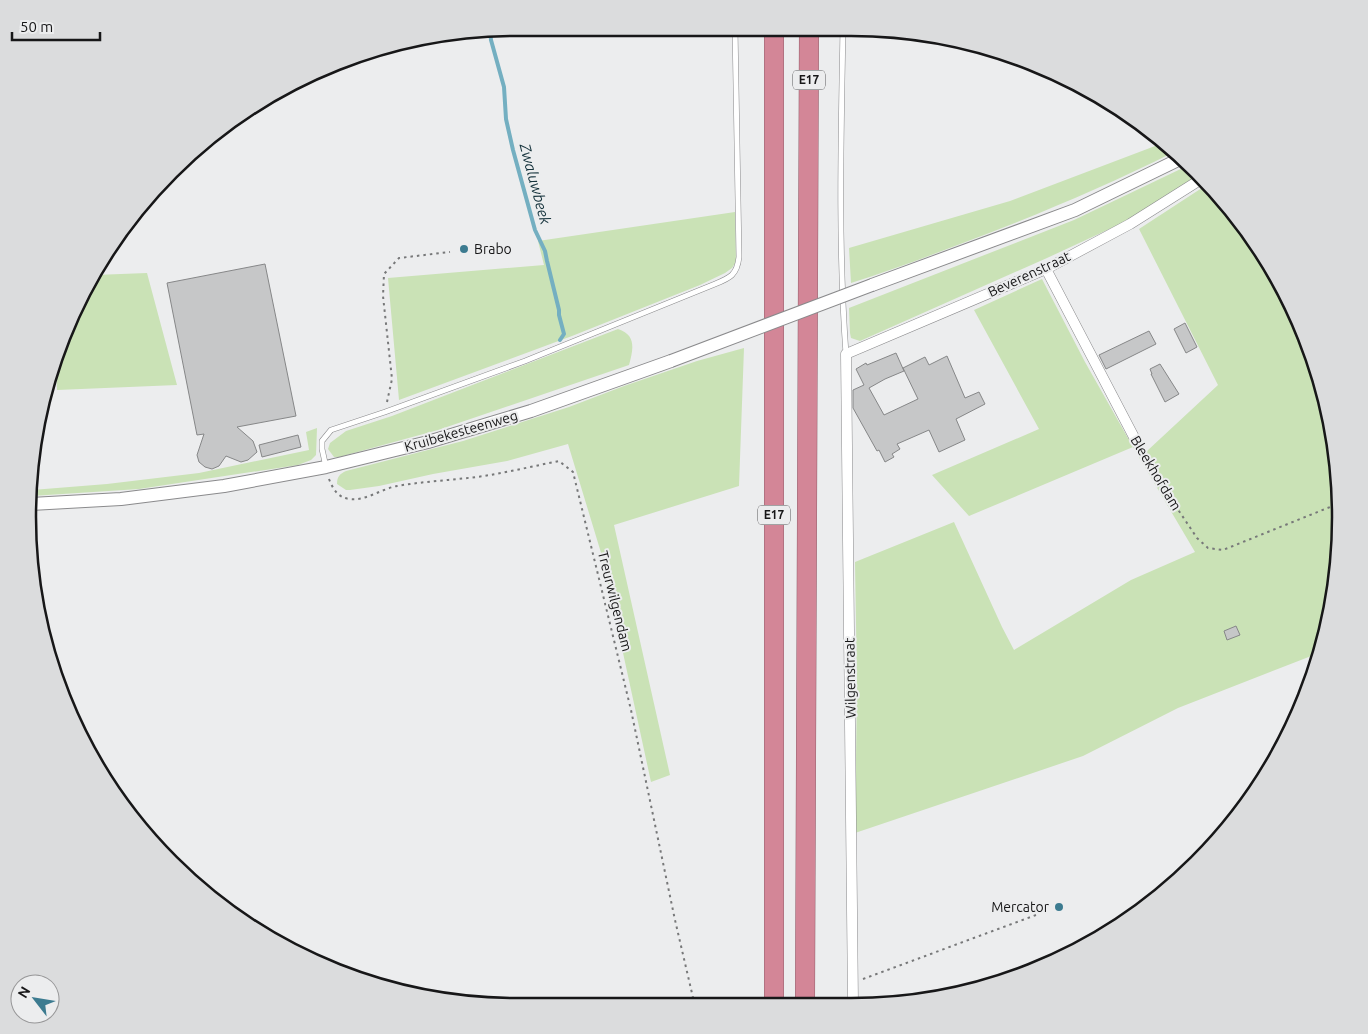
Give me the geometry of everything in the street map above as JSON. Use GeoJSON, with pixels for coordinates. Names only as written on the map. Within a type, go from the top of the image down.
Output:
{"type":"FeatureCollection","features":[{"type":"Feature","properties":{"kind":"highway","name":"E17"},"geometry":{"type":"LineString","coordinates":[[774,36],[774,998]]}},
{"type":"Feature","properties":{"kind":"highway","name":"E17"},"geometry":{"type":"LineString","coordinates":[[804,998],[809,36]]}},
{"type":"Feature","properties":{"kind":"street","name":"Kruibekesteenweg"},"geometry":{"type":"LineString","coordinates":[[36,504],[130,498],[224,486],[326,467],[428,442],[531,411],[671,361],[1075,210],[1174,162]]}},
{"type":"Feature","properties":{"kind":"street","name":"Beverenstraat"},"geometry":{"type":"LineString","coordinates":[[846,354],[1046,269],[1130,224],[1196,182]]}},
{"type":"Feature","properties":{"kind":"street","name":"Bleekhofdam"},"geometry":{"type":"LineString","coordinates":[[1046,269],[1136,441]]}},
{"type":"Feature","properties":{"kind":"street","name":"Wilgenstraat"},"geometry":{"type":"LineString","coordinates":[[846,354],[853,998]]}},
{"type":"Feature","properties":{"kind":"lane"},"geometry":{"type":"LineString","coordinates":[[326,467],[322,441],[331,430],[526,361],[732,276],[736,270],[739,257],[735,36]]}},
{"type":"Feature","properties":{"kind":"lane"},"geometry":{"type":"LineString","coordinates":[[843,36],[841,225],[846,354]]}},
{"type":"Feature","properties":{"kind":"path"},"geometry":{"type":"LineString","coordinates":[[385,412],[392,379],[384,296],[384,274],[399,258],[450,252]]}},
{"type":"Feature","properties":{"kind":"path","name":"Bleekhofdam"},"geometry":{"type":"LineString","coordinates":[[1136,441],[1197,538],[1208,548],[1223,550],[1332,508]]}},
{"type":"Feature","properties":{"kind":"path","name":"Treurwilgendam"},"geometry":{"type":"LineString","coordinates":[[326,467],[332,487],[336,493],[344,498],[351,499],[359,499],[395,486],[486,475],[559,461],[572,472],[631,710],[693,998]]}},
{"type":"Feature","properties":{"kind":"path"},"geometry":{"type":"LineString","coordinates":[[854,982],[1036,915]]}},
{"type":"Feature","properties":{"kind":"green space"},"geometry":{"type":"Polygon","coordinates":[[[1156,146],[1167,155],[1038,213],[851,283],[849,248],[1010,201],[1156,146]]]}},
{"type":"Feature","properties":{"kind":"green space"},"geometry":{"type":"Polygon","coordinates":[[[1182,168],[1193,179],[1116,226],[1047,258],[860,341],[851,338],[849,308],[1074,220],[1182,168]]]}},
{"type":"Feature","properties":{"kind":"green space"},"geometry":{"type":"Polygon","coordinates":[[[1201,188],[1232,224],[1251,250],[1282,304],[1306,362],[1323,423],[1331,486],[1331,548],[1323,611],[1311,656],[1178,708],[1083,756],[855,833],[857,686],[855,562],[954,522],[1014,650],[1131,580],[1195,552],[1133,447],[1147,451],[1218,385],[1139,229],[1201,188]]]}},
{"type":"Feature","properties":{"kind":"green space"},"geometry":{"type":"Polygon","coordinates":[[[735,212],[736,262],[725,273],[700,285],[572,336],[399,400],[388,278],[544,265],[538,241],[735,212]]]}},
{"type":"Feature","properties":{"kind":"green space"},"geometry":{"type":"Polygon","coordinates":[[[147,273],[177,385],[57,390],[57,381],[73,333],[102,275],[147,273]]]}},
{"type":"Feature","properties":{"kind":"green space"},"geometry":{"type":"Polygon","coordinates":[[[1042,279],[1085,362],[1133,447],[969,516],[932,475],[1039,429],[974,310],[1042,279]]]}},
{"type":"Feature","properties":{"kind":"green space"},"geometry":{"type":"Polygon","coordinates":[[[618,329],[631,339],[632,354],[629,365],[438,430],[339,457],[334,457],[328,449],[330,443],[346,431],[392,416],[618,329]]]}},
{"type":"Feature","properties":{"kind":"green space"},"geometry":{"type":"Polygon","coordinates":[[[744,348],[739,486],[614,525],[670,775],[651,782],[602,556],[568,444],[507,461],[379,486],[346,490],[337,484],[338,477],[346,471],[463,441],[569,407],[697,361],[744,348]]]}},
{"type":"Feature","properties":{"kind":"green space"},"geometry":{"type":"Polygon","coordinates":[[[317,428],[316,455],[311,460],[298,465],[139,489],[37,496],[37,490],[107,484],[199,473],[309,450],[306,432],[317,428]]]}},
{"type":"Feature","properties":{"kind":"building"},"geometry":{"type":"Polygon","coordinates":[[[265,264],[296,416],[237,427],[253,441],[257,452],[248,460],[241,462],[226,456],[219,466],[212,469],[205,467],[199,462],[197,455],[204,434],[197,435],[167,283],[265,264]]]}},
{"type":"Feature","properties":{"kind":"building"},"geometry":{"type":"Polygon","coordinates":[[[1185,323],[1197,347],[1186,353],[1174,329],[1185,323]]]}},
{"type":"Feature","properties":{"kind":"building"},"geometry":{"type":"Polygon","coordinates":[[[1149,331],[1156,344],[1106,369],[1099,355],[1149,331]]]}},
{"type":"Feature","properties":{"kind":"building"},"geometry":{"type":"Polygon","coordinates":[[[896,353],[904,371],[869,388],[884,415],[918,399],[903,368],[925,357],[929,365],[947,356],[965,398],[979,392],[985,404],[956,419],[965,440],[939,452],[929,430],[897,444],[900,449],[892,454],[894,457],[885,462],[853,408],[853,390],[864,385],[856,369],[866,363],[867,365],[896,353]]]}},
{"type":"Feature","properties":{"kind":"building"},"geometry":{"type":"Polygon","coordinates":[[[1160,364],[1179,394],[1165,402],[1150,369],[1160,364]]]}},
{"type":"Feature","properties":{"kind":"building"},"geometry":{"type":"Polygon","coordinates":[[[298,435],[301,447],[262,457],[259,445],[298,435]]]}},
{"type":"Feature","properties":{"kind":"building"},"geometry":{"type":"Polygon","coordinates":[[[1236,626],[1240,635],[1227,640],[1224,631],[1236,626]]]}},
{"type":"Feature","properties":{"kind":"waterway","name":"Zwaluwbeek"},"geometry":{"type":"LineString","coordinates":[[491,37],[504,87],[506,119],[513,150],[535,230],[545,251],[559,310],[564,334],[560,340]]}},
{"type":"Feature","properties":{"kind":"place","name":"Brabo"},"geometry":{"type":"Point","coordinates":[464,249]}},
{"type":"Feature","properties":{"kind":"place","name":"Mercator"},"geometry":{"type":"Point","coordinates":[1059,907]}}]}
